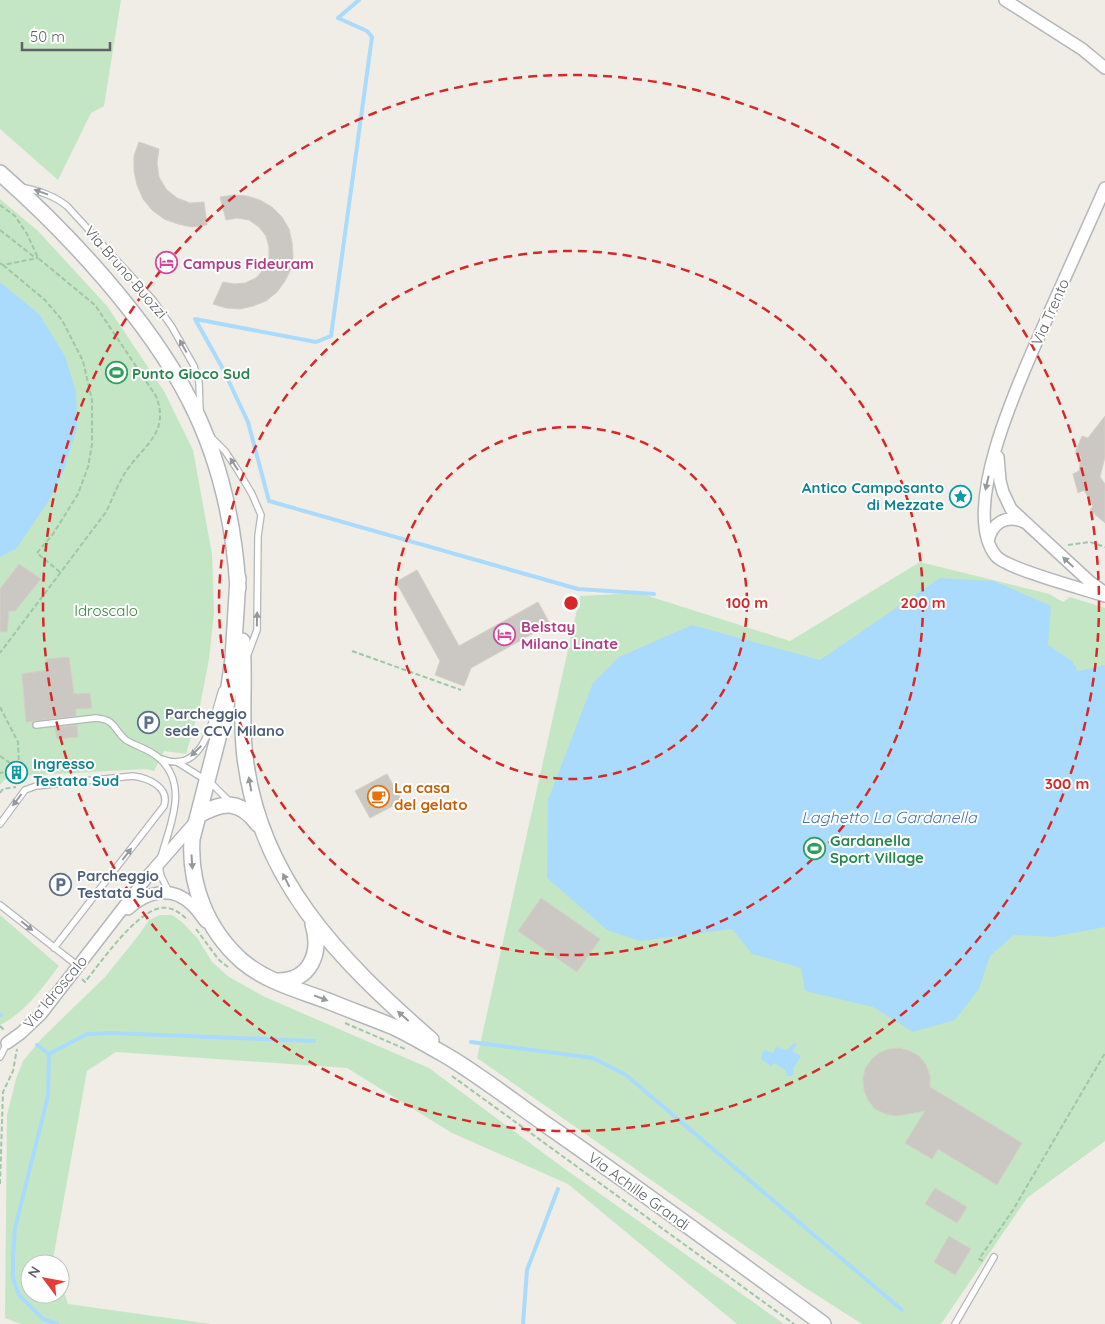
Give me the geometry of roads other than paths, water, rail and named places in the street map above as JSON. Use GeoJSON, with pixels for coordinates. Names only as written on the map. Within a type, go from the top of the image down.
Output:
{"type":"FeatureCollection","features":[{"type":"Feature","properties":{"kind":"main road","name":"Via Bruno Buozzi"},"geometry":{"type":"LineString","coordinates":[[0,173],[56,226],[124,303],[161,353],[189,399],[200,426],[220,479],[234,541],[238,578],[238,662],[244,748],[254,805],[263,831]]}},
{"type":"Feature","properties":{"kind":"main road","name":"Via Bruno Buozzi"},"geometry":{"type":"LineString","coordinates":[[199,817],[238,662]]}},
{"type":"Feature","properties":{"kind":"main road"},"geometry":{"type":"LineString","coordinates":[[199,817],[215,806],[233,804],[251,814],[263,831]]}},
{"type":"Feature","properties":{"kind":"main road","name":"Via Achille Grandi"},"geometry":{"type":"LineString","coordinates":[[199,817],[192,839],[192,863],[194,877],[206,913],[225,943],[252,969],[275,981],[395,1028],[453,1060],[591,1156],[824,1324]]}},
{"type":"Feature","properties":{"kind":"main road","name":"Via Achille Grandi"},"geometry":{"type":"LineString","coordinates":[[263,831],[294,895],[312,921],[332,945],[386,1001],[453,1060]]}},
{"type":"Feature","properties":{"kind":"main road"},"geometry":{"type":"LineString","coordinates":[[275,981],[284,981],[298,976],[306,971],[311,964],[315,956],[316,938],[312,921]]}},
{"type":"Feature","properties":{"kind":"street"},"geometry":{"type":"LineString","coordinates":[[1005,0],[1082,49],[1105,68]]}},
{"type":"Feature","properties":{"kind":"street","name":"Via Trento"},"geometry":{"type":"LineString","coordinates":[[1105,188],[1008,409],[985,494],[984,517],[988,542],[995,555],[1007,564],[1105,594]]}},
{"type":"Feature","properties":{"kind":"street","name":"Via Trento"},"geometry":{"type":"LineString","coordinates":[[1000,436],[998,472],[1002,492],[1012,509],[1052,548],[1105,594]]}},
{"type":"Feature","properties":{"kind":"street"},"geometry":{"type":"LineString","coordinates":[[988,542],[992,530],[999,522],[1013,519],[1026,523]]}},
{"type":"Feature","properties":{"kind":"street","name":"Via Idroscalo"},"geometry":{"type":"LineString","coordinates":[[5,1042],[41,1014],[100,936],[199,817]]}},
{"type":"Feature","properties":{"kind":"street","name":"Via Idroscalo"},"geometry":{"type":"LineString","coordinates":[[100,936],[142,898],[154,894],[170,894]]}},
{"type":"Feature","properties":{"kind":"street"},"geometry":{"type":"LineString","coordinates":[[170,894],[190,903],[225,943]]}},
{"type":"Feature","properties":{"kind":"lane","name":"Via Bruno Buozzi"},"geometry":{"type":"LineString","coordinates":[[13,184],[40,191],[58,199],[67,206],[153,300],[172,327],[194,366],[199,382],[200,426],[226,451],[252,494],[261,515],[258,536],[256,630],[238,662]]}},
{"type":"Feature","properties":{"kind":"lane"},"geometry":{"type":"LineString","coordinates":[[177,762],[192,756],[206,739],[238,662]]}},
{"type":"Feature","properties":{"kind":"lane"},"geometry":{"type":"LineString","coordinates":[[36,725],[96,718],[105,719],[112,722],[126,740],[160,758],[177,762],[208,781],[233,804]]}},
{"type":"Feature","properties":{"kind":"lane"},"geometry":{"type":"LineString","coordinates":[[160,758],[173,776],[176,798],[169,830],[158,864],[161,876],[170,894]]}},
{"type":"Feature","properties":{"kind":"lane"},"geometry":{"type":"LineString","coordinates":[[0,824],[25,790],[36,786],[133,776],[148,780],[164,793],[166,798],[164,806],[54,948]]}},
{"type":"Feature","properties":{"kind":"lane"},"geometry":{"type":"LineString","coordinates":[[0,905],[54,948],[76,969]]}},
{"type":"Feature","properties":{"kind":"lane"},"geometry":{"type":"LineString","coordinates":[[0,1057],[5,1042]]}},
{"type":"Feature","properties":{"kind":"lane"},"geometry":{"type":"LineString","coordinates":[[955,1324],[994,1257]]}},
{"type":"Feature","properties":{"kind":"water"},"geometry":{"type":"Polygon","coordinates":[[[0,282],[39,314],[65,356],[76,392],[77,428],[63,473],[48,502],[16,549],[0,557],[0,282]]]}},
{"type":"Feature","properties":{"kind":"water","name":"Laghetto La Gardanella"},"geometry":{"type":"Polygon","coordinates":[[[940,578],[994,581],[1051,606],[1048,645],[1072,661],[1078,671],[1105,665],[1105,927],[1052,937],[1014,935],[990,956],[979,989],[955,1020],[913,1032],[873,1007],[805,991],[801,968],[752,954],[732,929],[640,941],[607,930],[547,878],[548,800],[593,683],[619,657],[692,625],[820,660],[940,578]]]}},
{"type":"Feature","properties":{"kind":"water"},"geometry":{"type":"Polygon","coordinates":[[[794,1043],[797,1045],[792,1051],[801,1056],[793,1069],[794,1073],[792,1076],[787,1076],[785,1070],[774,1063],[771,1066],[761,1059],[762,1053],[765,1050],[773,1053],[776,1047],[787,1050],[794,1043]]]}},
{"type":"Feature","properties":{"kind":"waterway"},"geometry":{"type":"LineString","coordinates":[[359,0],[338,18],[367,31],[372,37],[331,336],[316,342],[195,319],[223,369],[248,422],[269,501],[578,589],[654,594]]}},
{"type":"Feature","properties":{"kind":"waterway"},"geometry":{"type":"LineString","coordinates":[[49,1054],[87,1034],[112,1033],[314,1041]]}},
{"type":"Feature","properties":{"kind":"waterway"},"geometry":{"type":"LineString","coordinates":[[471,1042],[593,1058],[626,1075],[902,1310]]}},
{"type":"Feature","properties":{"kind":"waterway"},"geometry":{"type":"LineString","coordinates":[[37,1045],[49,1054]]}},
{"type":"Feature","properties":{"kind":"waterway"},"geometry":{"type":"LineString","coordinates":[[49,1054],[48,1096],[15,1228],[13,1278],[19,1295],[43,1319],[57,1324]]}},
{"type":"Feature","properties":{"kind":"waterway"},"geometry":{"type":"LineString","coordinates":[[523,1324],[527,1270],[558,1189]]}},
{"type":"Feature","properties":{"kind":"place","name":"Campus Fideuram"},"geometry":{"type":"Point","coordinates":[167,263]}},
{"type":"Feature","properties":{"kind":"place","name":"Punto Gioco Sud"},"geometry":{"type":"Point","coordinates":[116,373]}},
{"type":"Feature","properties":{"kind":"place","name":"Antico Camposanto di Mezzate"},"geometry":{"type":"Point","coordinates":[960,496]}},
{"type":"Feature","properties":{"kind":"place","name":"Belstay Milano Linate"},"geometry":{"type":"Point","coordinates":[505,635]}},
{"type":"Feature","properties":{"kind":"place","name":"Parcheggio sede CCV Milano"},"geometry":{"type":"Point","coordinates":[149,722]}},
{"type":"Feature","properties":{"kind":"place","name":"Ingresso Testata Sud"},"geometry":{"type":"Point","coordinates":[17,772]}},
{"type":"Feature","properties":{"kind":"place","name":"La casa del gelato"},"geometry":{"type":"Point","coordinates":[378,796]}},
{"type":"Feature","properties":{"kind":"place","name":"Gardanella Sport Village"},"geometry":{"type":"Point","coordinates":[814,849]}},
{"type":"Feature","properties":{"kind":"place","name":"Parcheggio Testata Sud"},"geometry":{"type":"Point","coordinates":[61,884]}},
{"type":"Feature","properties":{"kind":"park label","name":"Idroscalo"},"geometry":{"type":"Point","coordinates":[106,610]}}]}
